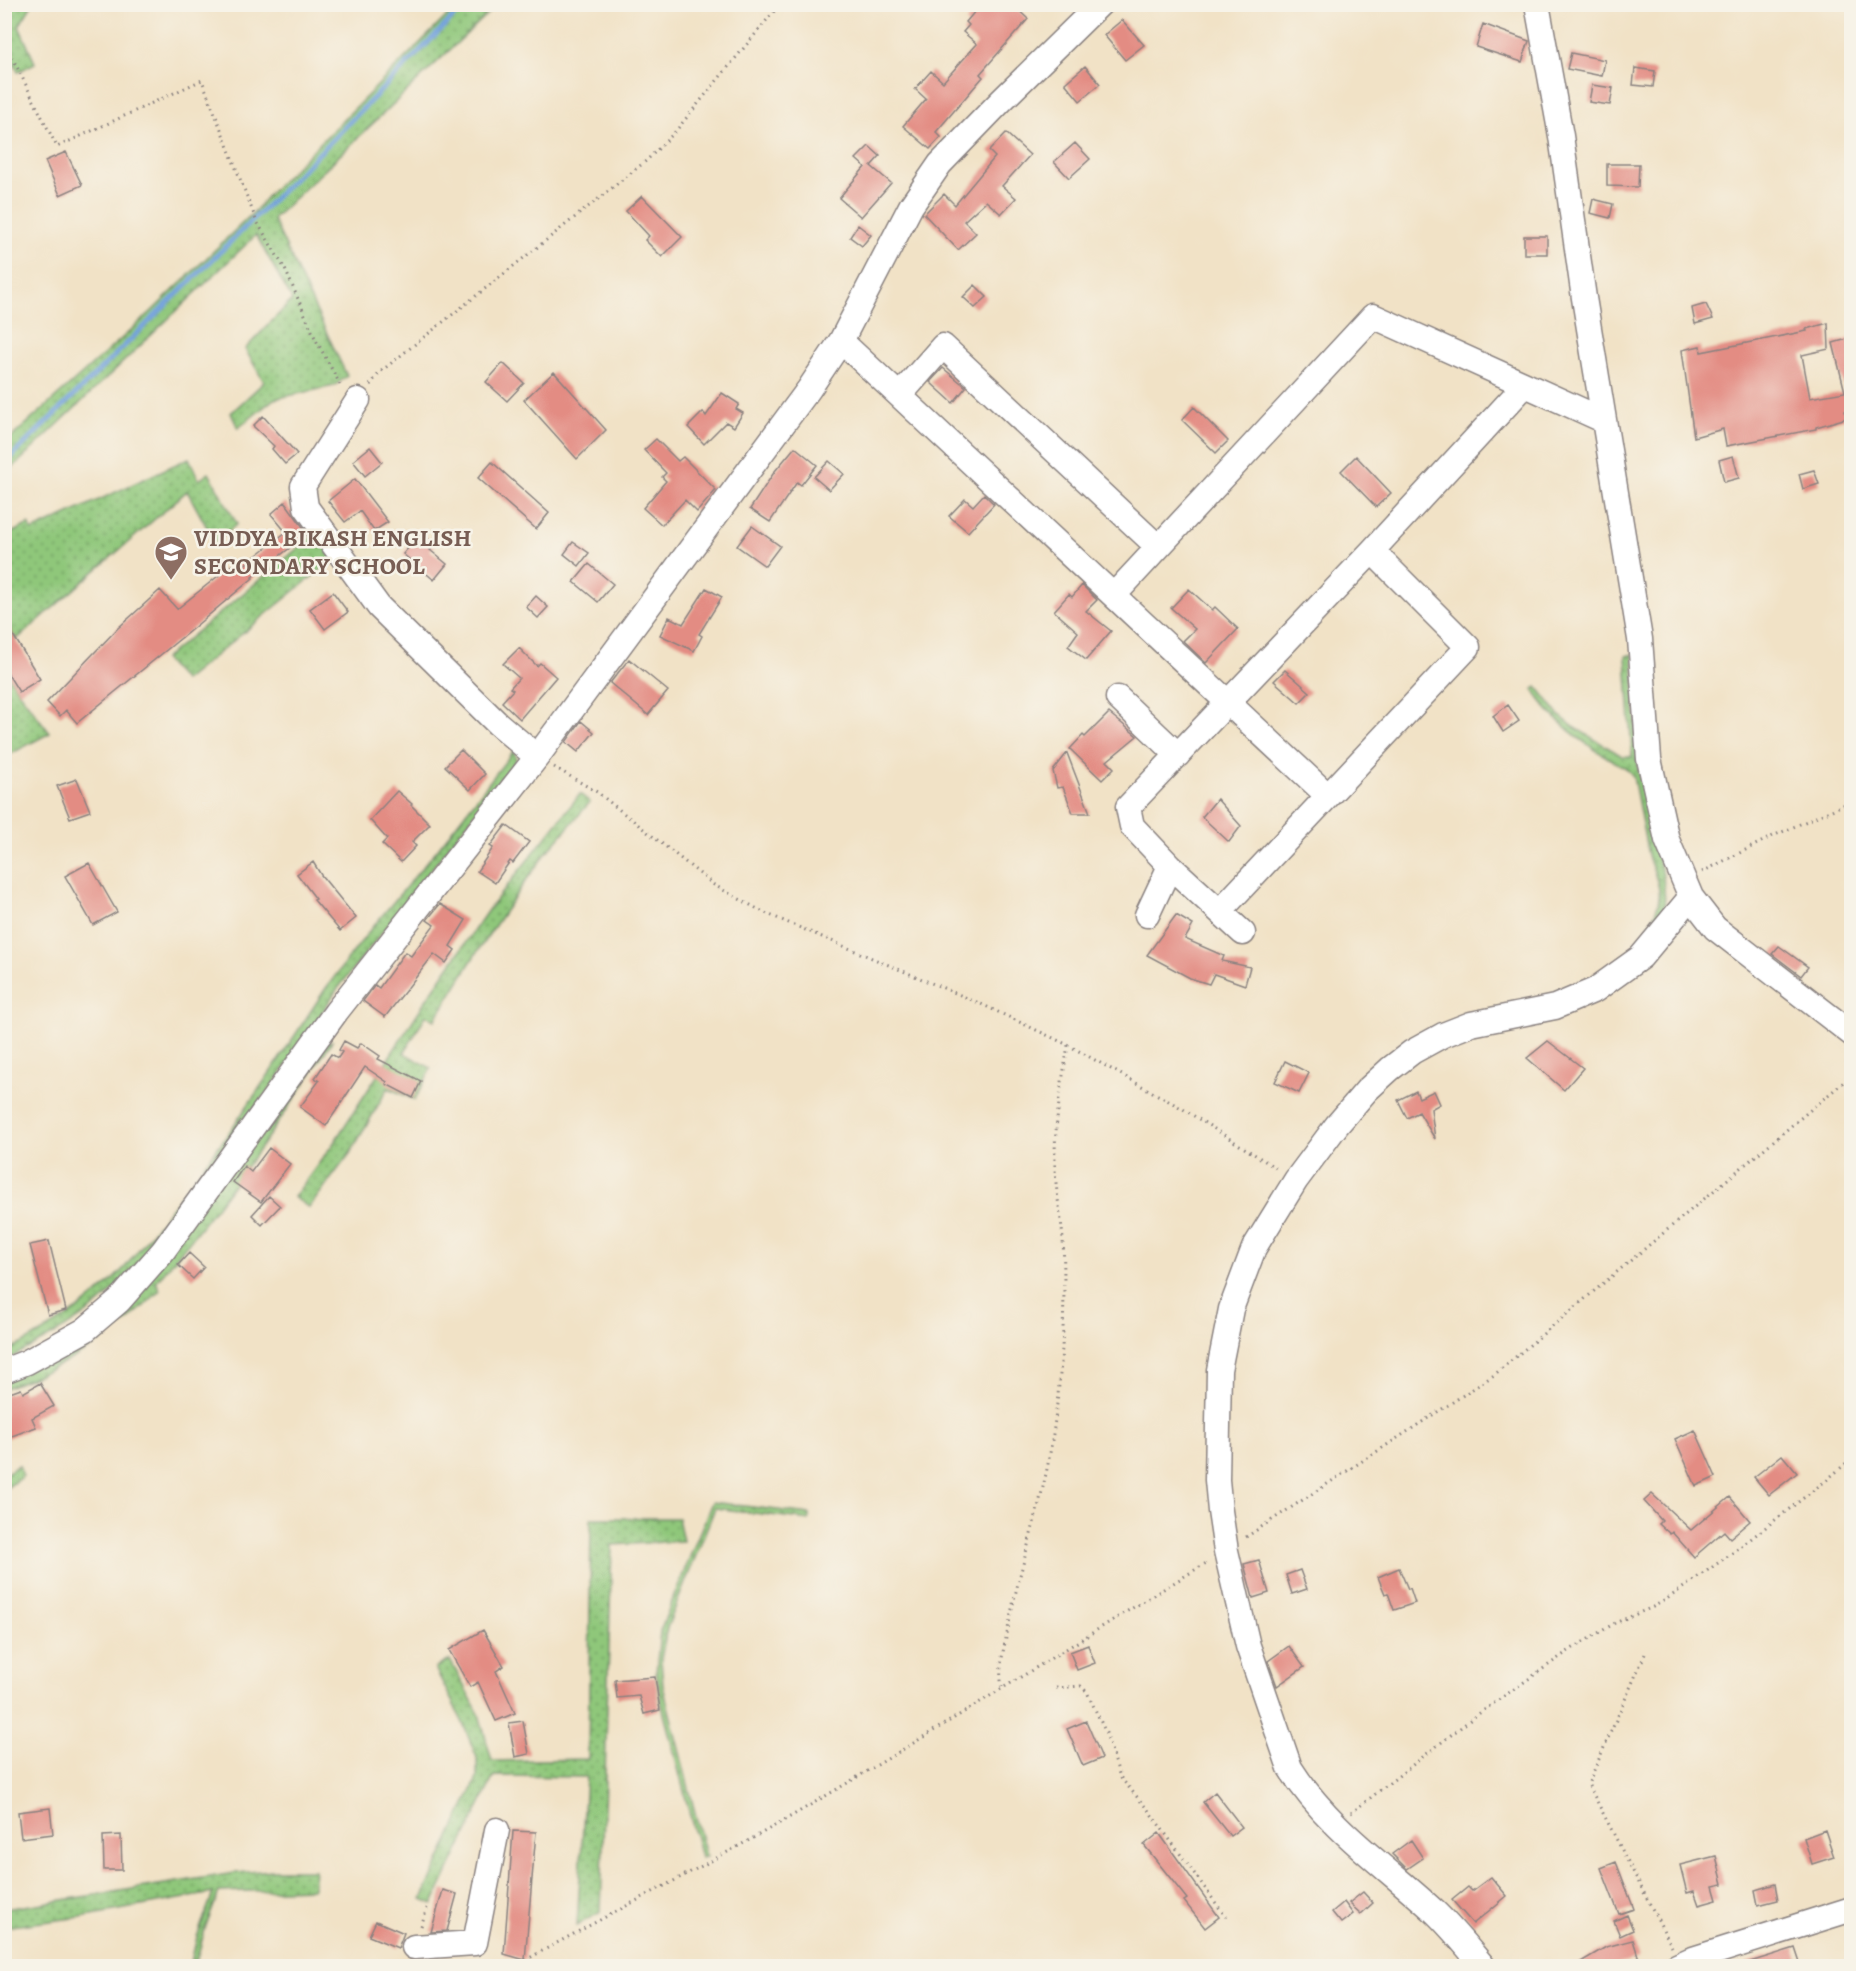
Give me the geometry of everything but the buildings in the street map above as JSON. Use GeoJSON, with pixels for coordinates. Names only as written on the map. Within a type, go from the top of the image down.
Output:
{"type":"FeatureCollection","features":[{"type":"Feature","properties":{"kind":"street"},"geometry":{"type":"LineString","coordinates":[[4,1371],[27,1362],[85,1330],[119,1301],[164,1251],[336,1012],[537,757],[809,389],[841,341],[910,206],[940,165],[1001,101],[1100,4]]}},
{"type":"Feature","properties":{"kind":"street"},"geometry":{"type":"LineString","coordinates":[[1537,4],[1561,136],[1603,420],[1640,639],[1649,759],[1667,840],[1690,897],[1714,928],[1851,1034]]}},
{"type":"Feature","properties":{"kind":"street"},"geometry":{"type":"LineString","coordinates":[[1114,595],[1373,316],[1603,420]]}},
{"type":"Feature","properties":{"kind":"street"},"geometry":{"type":"LineString","coordinates":[[841,341],[1327,795]]}},
{"type":"Feature","properties":{"kind":"street"},"geometry":{"type":"LineString","coordinates":[[900,395],[943,346],[1158,547]]}},
{"type":"Feature","properties":{"kind":"street"},"geometry":{"type":"LineString","coordinates":[[1243,933],[1170,866],[1132,826],[1128,807],[1525,385]]}},
{"type":"Feature","properties":{"kind":"street"},"geometry":{"type":"LineString","coordinates":[[355,404],[303,486],[306,507],[379,607],[497,723],[537,757]]}},
{"type":"Feature","properties":{"kind":"street"},"geometry":{"type":"LineString","coordinates":[[1220,910],[1468,647],[1371,551]]}},
{"type":"Feature","properties":{"kind":"street"},"geometry":{"type":"LineString","coordinates":[[1118,698],[1178,755]]}},
{"type":"Feature","properties":{"kind":"street"},"geometry":{"type":"LineString","coordinates":[[1147,915],[1170,866]]}},
{"type":"Feature","properties":{"kind":"street"},"geometry":{"type":"LineString","coordinates":[[1483,1966],[1434,1911],[1337,1827],[1290,1768],[1248,1646],[1226,1551],[1217,1468],[1218,1370],[1224,1337],[1231,1309],[1254,1248],[1296,1180],[1337,1125],[1367,1090],[1412,1052],[1443,1035],[1471,1024],[1555,1007],[1595,990],[1641,957],[1690,897]]}},
{"type":"Feature","properties":{"kind":"street"},"geometry":{"type":"LineString","coordinates":[[414,1947],[475,1943],[497,1830]]}},
{"type":"Feature","properties":{"kind":"street"},"geometry":{"type":"LineString","coordinates":[[1679,1965],[1851,1909]]}},
{"type":"Feature","properties":{"kind":"path"},"geometry":{"type":"LineString","coordinates":[[4,41],[57,147],[202,80],[256,220],[285,268],[316,340],[355,404],[380,372],[646,161],[674,133],[780,4]]}},
{"type":"Feature","properties":{"kind":"path"},"geometry":{"type":"LineString","coordinates":[[537,757],[597,792],[714,885],[765,913],[980,1003],[1068,1044],[1184,1109],[1296,1180]]}},
{"type":"Feature","properties":{"kind":"path"},"geometry":{"type":"LineString","coordinates":[[1700,873],[1773,836],[1851,801]]}},
{"type":"Feature","properties":{"kind":"path"},"geometry":{"type":"LineString","coordinates":[[1002,1687],[1000,1677],[1002,1658],[1013,1599],[1045,1481],[1063,1352],[1064,1281],[1055,1159],[1059,1098],[1068,1044]]}},
{"type":"Feature","properties":{"kind":"path"},"geometry":{"type":"LineString","coordinates":[[515,1966],[601,1918],[710,1862],[817,1801],[1226,1551],[1494,1375],[1851,1075]]}},
{"type":"Feature","properties":{"kind":"path"},"geometry":{"type":"LineString","coordinates":[[1337,1827],[1354,1810],[1474,1717],[1569,1650],[1615,1623],[1667,1599],[1735,1551],[1828,1479],[1851,1458]]}},
{"type":"Feature","properties":{"kind":"path"},"geometry":{"type":"LineString","coordinates":[[1646,1654],[1588,1784],[1679,1965]]}},
{"type":"Feature","properties":{"kind":"path"},"geometry":{"type":"LineString","coordinates":[[1056,1688],[1081,1686],[1087,1692],[1106,1733],[1120,1778],[1149,1811],[1226,1917]]}},
{"type":"Feature","properties":{"kind":"green space"},"geometry":{"type":"Polygon","coordinates":[[[5,4],[32,5],[19,26],[35,63],[18,72],[5,45],[5,4]]]}},
{"type":"Feature","properties":{"kind":"green space"},"geometry":{"type":"Polygon","coordinates":[[[458,5],[497,5],[273,219],[347,376],[334,386],[274,399],[238,428],[231,413],[264,382],[245,349],[292,300],[256,235],[5,475],[5,443],[151,312],[256,210],[270,193],[458,5]]]}},
{"type":"Feature","properties":{"kind":"green space"},"geometry":{"type":"Polygon","coordinates":[[[189,458],[199,480],[209,473],[237,524],[215,542],[187,491],[16,640],[5,620],[5,536],[29,524],[32,531],[189,458]]]}},
{"type":"Feature","properties":{"kind":"green space"},"geometry":{"type":"Polygon","coordinates":[[[315,534],[334,559],[184,681],[164,659],[315,534]]]}},
{"type":"Feature","properties":{"kind":"green space"},"geometry":{"type":"Polygon","coordinates":[[[1633,654],[1638,767],[1652,837],[1663,875],[1665,902],[1658,929],[1641,939],[1656,910],[1659,891],[1648,855],[1633,776],[1626,768],[1600,753],[1562,725],[1533,690],[1537,687],[1559,715],[1574,727],[1622,756],[1632,757],[1626,656],[1633,654]]]}},
{"type":"Feature","properties":{"kind":"green space"},"geometry":{"type":"Polygon","coordinates":[[[4,668],[50,733],[5,757],[4,668]]]}},
{"type":"Feature","properties":{"kind":"green space"},"geometry":{"type":"Polygon","coordinates":[[[514,750],[516,760],[512,766],[336,991],[278,1078],[144,1256],[114,1290],[92,1309],[56,1333],[5,1361],[5,1353],[84,1305],[126,1266],[228,1134],[326,988],[514,750]]]}},
{"type":"Feature","properties":{"kind":"green space"},"geometry":{"type":"Polygon","coordinates":[[[580,794],[590,802],[546,853],[522,886],[475,955],[435,1020],[426,1015],[404,1053],[431,1068],[415,1100],[388,1088],[351,1152],[309,1208],[294,1197],[333,1144],[430,994],[488,910],[580,794]]]}},
{"type":"Feature","properties":{"kind":"green space"},"geometry":{"type":"Polygon","coordinates":[[[332,1041],[248,1164],[156,1282],[160,1290],[125,1322],[88,1349],[49,1370],[5,1388],[5,1380],[80,1342],[320,1043],[332,1041]]]}},
{"type":"Feature","properties":{"kind":"green space"},"geometry":{"type":"Polygon","coordinates":[[[19,1465],[23,1476],[5,1489],[5,1474],[19,1465]]]}},
{"type":"Feature","properties":{"kind":"green space"},"geometry":{"type":"Polygon","coordinates":[[[712,1502],[809,1514],[809,1520],[715,1508],[667,1628],[661,1659],[663,1686],[706,1856],[701,1858],[662,1706],[656,1673],[660,1631],[712,1502]]]}},
{"type":"Feature","properties":{"kind":"green space"},"geometry":{"type":"Polygon","coordinates":[[[591,1518],[678,1518],[683,1541],[612,1545],[601,1912],[577,1925],[586,1777],[494,1776],[433,1904],[422,1899],[477,1778],[477,1758],[462,1721],[435,1668],[450,1660],[479,1714],[492,1761],[588,1759],[591,1518]]]}},
{"type":"Feature","properties":{"kind":"green space"},"geometry":{"type":"Polygon","coordinates":[[[315,1870],[313,1889],[219,1892],[205,1929],[195,1966],[190,1966],[197,1937],[213,1893],[81,1917],[5,1927],[5,1909],[235,1873],[315,1870]]]}},
{"type":"Feature","properties":{"kind":"waterway"},"geometry":{"type":"LineString","coordinates":[[4,464],[272,201],[466,4]]}},
{"type":"Feature","properties":{"kind":"place","name":"VIDDYA BIKASH ENGLISH SECONDARY SCHOOL"},"geometry":{"type":"Point","coordinates":[171,581]}}]}
